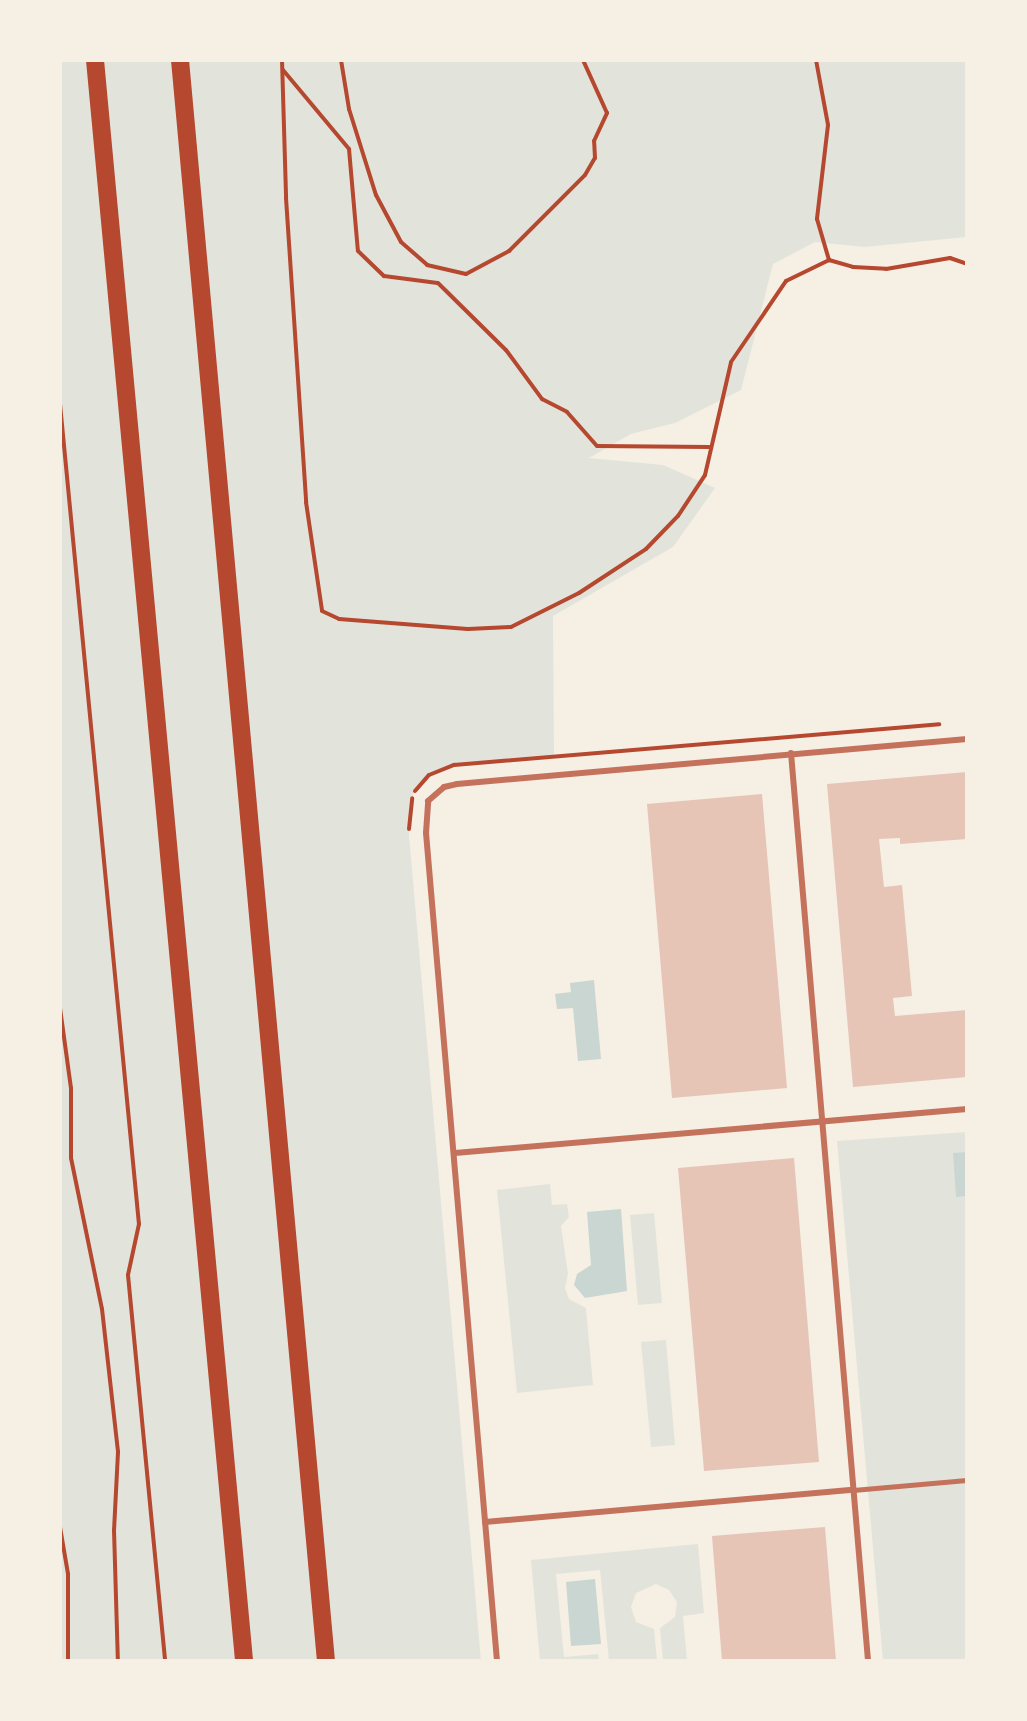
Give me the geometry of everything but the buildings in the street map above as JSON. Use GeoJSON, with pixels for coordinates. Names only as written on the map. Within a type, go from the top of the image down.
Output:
{"type":"FeatureCollection","features":[{"type":"Feature","properties":{"kind":"highway"},"geometry":{"type":"LineString","coordinates":[[95,60],[244,1661]]}},
{"type":"Feature","properties":{"kind":"highway"},"geometry":{"type":"LineString","coordinates":[[180,60],[326,1661]]}},
{"type":"Feature","properties":{"kind":"street"},"geometry":{"type":"LineString","coordinates":[[497,1661],[424,810],[434,794],[444,787],[465,784],[967,739]]}},
{"type":"Feature","properties":{"kind":"street"},"geometry":{"type":"LineString","coordinates":[[791,753],[868,1661]]}},
{"type":"Feature","properties":{"kind":"street"},"geometry":{"type":"LineString","coordinates":[[455,1153],[967,1109]]}},
{"type":"Feature","properties":{"kind":"street"},"geometry":{"type":"LineString","coordinates":[[485,1522],[967,1480]]}},
{"type":"Feature","properties":{"kind":"path"},"geometry":{"type":"LineString","coordinates":[[282,60],[286,198],[306,502],[322,611],[339,619],[468,628],[511,627],[579,592],[646,549],[678,516],[705,475],[709,447],[731,362],[786,281],[830,260],[853,267],[886,269],[950,258],[967,264]]}},
{"type":"Feature","properties":{"kind":"path"},"geometry":{"type":"LineString","coordinates":[[341,60],[349,109],[375,195],[400,242],[427,265],[466,274],[508,251],[585,175],[595,158],[594,141],[607,113],[584,60]]}},
{"type":"Feature","properties":{"kind":"path"},"geometry":{"type":"LineString","coordinates":[[816,60],[828,125],[817,219],[830,260]]}},
{"type":"Feature","properties":{"kind":"path"},"geometry":{"type":"LineString","coordinates":[[283,70],[349,149],[358,251],[384,276],[438,283],[507,350],[542,399],[567,412],[597,446],[709,447]]}},
{"type":"Feature","properties":{"kind":"path"},"geometry":{"type":"LineString","coordinates":[[60,404],[139,1224],[128,1275],[165,1661]]}},
{"type":"Feature","properties":{"kind":"path"},"geometry":{"type":"LineString","coordinates":[[409,835],[409,808],[418,786],[436,771],[454,765],[944,723]]}},
{"type":"Feature","properties":{"kind":"path"},"geometry":{"type":"LineString","coordinates":[[60,1008],[70,1088],[71,1158],[102,1310],[118,1452],[114,1530],[118,1661]]}},
{"type":"Feature","properties":{"kind":"path"},"geometry":{"type":"LineString","coordinates":[[60,1527],[68,1574],[68,1661]]}},
{"type":"Feature","properties":{"kind":"shaded area"},"geometry":{"type":"Polygon","coordinates":[[[60,60],[967,60],[967,237],[864,247],[815,242],[773,264],[741,390],[675,423],[631,434],[589,458],[663,465],[715,488],[673,547],[553,616],[554,757],[454,765],[436,771],[418,786],[410,800],[409,835],[481,1661],[60,1661],[60,60]]]}},
{"type":"Feature","properties":{"kind":"shaded area"},"geometry":{"type":"Polygon","coordinates":[[[594,980],[601,1059],[578,1061],[573,1008],[557,1009],[555,994],[571,992],[570,983],[594,980]]]}},
{"type":"Feature","properties":{"kind":"shaded area"},"geometry":{"type":"Polygon","coordinates":[[[967,1132],[967,1661],[883,1661],[837,1141],[967,1132]]]}},
{"type":"Feature","properties":{"kind":"shaded area"},"geometry":{"type":"Polygon","coordinates":[[[967,1152],[967,1196],[956,1197],[953,1153],[967,1152]]]}},
{"type":"Feature","properties":{"kind":"shaded area"},"geometry":{"type":"Polygon","coordinates":[[[550,1184],[552,1205],[567,1204],[569,1217],[561,1226],[568,1274],[565,1288],[569,1299],[586,1308],[593,1385],[517,1393],[497,1190],[550,1184]]]}},
{"type":"Feature","properties":{"kind":"shaded area"},"geometry":{"type":"Polygon","coordinates":[[[621,1209],[627,1291],[585,1298],[574,1285],[577,1274],[591,1265],[587,1212],[621,1209]]]}},
{"type":"Feature","properties":{"kind":"shaded area"},"geometry":{"type":"Polygon","coordinates":[[[654,1213],[662,1303],[638,1305],[630,1215],[654,1213]]]}},
{"type":"Feature","properties":{"kind":"shaded area"},"geometry":{"type":"Polygon","coordinates":[[[666,1340],[675,1445],[651,1447],[641,1342],[666,1340]]]}},
{"type":"Feature","properties":{"kind":"shaded area"},"geometry":{"type":"Polygon","coordinates":[[[698,1544],[704,1613],[683,1616],[687,1661],[663,1661],[660,1628],[675,1617],[677,1602],[669,1590],[656,1584],[636,1593],[631,1607],[636,1622],[654,1629],[657,1661],[609,1661],[600,1570],[556,1574],[564,1657],[598,1654],[599,1661],[540,1661],[531,1560],[698,1544]]]}},
{"type":"Feature","properties":{"kind":"shaded area"},"geometry":{"type":"Polygon","coordinates":[[[595,1579],[601,1644],[571,1646],[566,1582],[595,1579]]]}}]}
